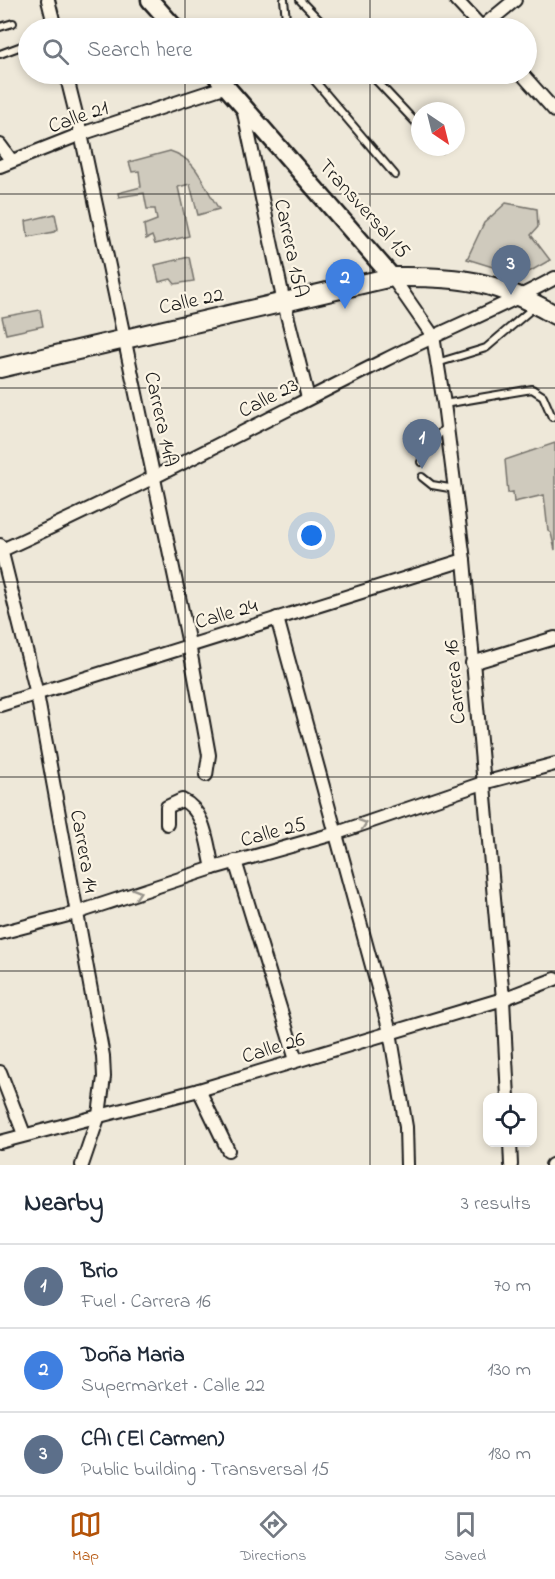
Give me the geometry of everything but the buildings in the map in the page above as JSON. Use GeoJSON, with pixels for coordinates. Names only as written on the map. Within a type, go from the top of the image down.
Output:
{"type":"FeatureCollection","features":[{"type":"Feature","properties":{"kind":"main road","name":"Transversal 15"},"geometry":{"type":"LineString","coordinates":[[392,277],[445,276],[483,282],[529,300],[555,315]]}},
{"type":"Feature","properties":{"kind":"main road","name":"Calle 22"},"geometry":{"type":"LineString","coordinates":[[0,368],[125,337],[392,277]]}},
{"type":"Feature","properties":{"kind":"street"},"geometry":{"type":"LineString","coordinates":[[48,0],[52,18]]}},
{"type":"Feature","properties":{"kind":"street"},"geometry":{"type":"LineString","coordinates":[[150,0],[166,18]]}},
{"type":"Feature","properties":{"kind":"street"},"geometry":{"type":"LineString","coordinates":[[456,0],[472,18]]}},
{"type":"Feature","properties":{"kind":"street"},"geometry":{"type":"LineString","coordinates":[[493,18],[515,0]]}},
{"type":"Feature","properties":{"kind":"street","name":"Carrera 14A"},"geometry":{"type":"LineString","coordinates":[[68,84],[125,337],[189,645],[209,755],[206,775]]}},
{"type":"Feature","properties":{"kind":"street"},"geometry":{"type":"LineString","coordinates":[[531,84],[555,111]]}},
{"type":"Feature","properties":{"kind":"street","name":"Calle 21"},"geometry":{"type":"LineString","coordinates":[[5,163],[81,134],[227,86]]}},
{"type":"Feature","properties":{"kind":"street","name":"Transversal 15"},"geometry":{"type":"LineString","coordinates":[[227,86],[392,277]]}},
{"type":"Feature","properties":{"kind":"street","name":"Carrera 15A"},"geometry":{"type":"LineString","coordinates":[[242,104],[284,303],[308,398]]}},
{"type":"Feature","properties":{"kind":"street"},"geometry":{"type":"LineString","coordinates":[[0,145],[5,163]]}},
{"type":"Feature","properties":{"kind":"street","name":"Carrera 16"},"geometry":{"type":"LineString","coordinates":[[392,277],[433,336],[447,425],[464,560],[503,999],[508,1093]]}},
{"type":"Feature","properties":{"kind":"street","name":"Calle 23"},"geometry":{"type":"LineString","coordinates":[[0,549],[155,477],[433,336],[529,300],[555,278]]}},
{"type":"Feature","properties":{"kind":"street","name":"Carrera 14"},"geometry":{"type":"LineString","coordinates":[[0,549],[37,693],[103,1056],[104,1077],[99,1115],[82,1165]]}},
{"type":"Feature","properties":{"kind":"street","name":"Calle 24"},"geometry":{"type":"LineString","coordinates":[[0,705],[464,560]]}},
{"type":"Feature","properties":{"kind":"street"},"geometry":{"type":"LineString","coordinates":[[277,618],[390,1032],[406,1127],[407,1165]]}},
{"type":"Feature","properties":{"kind":"street"},"geometry":{"type":"LineString","coordinates":[[472,663],[555,638]]}},
{"type":"Feature","properties":{"kind":"street","name":"Calle 25"},"geometry":{"type":"LineString","coordinates":[[0,933],[76,913],[235,861],[337,833],[483,783],[555,764]]}},
{"type":"Feature","properties":{"kind":"street"},"geometry":{"type":"LineString","coordinates":[[166,825],[166,807],[182,800],[189,803],[202,821],[213,868]]}},
{"type":"Feature","properties":{"kind":"street"},"geometry":{"type":"LineString","coordinates":[[235,861],[296,1060]]}},
{"type":"Feature","properties":{"kind":"street","name":"Calle 26"},"geometry":{"type":"LineString","coordinates":[[0,1142],[199,1090],[503,999],[555,979]]}},
{"type":"Feature","properties":{"kind":"street"},"geometry":{"type":"LineString","coordinates":[[0,1072],[24,1134]]}},
{"type":"Feature","properties":{"kind":"street"},"geometry":{"type":"LineString","coordinates":[[199,1090],[228,1150]]}},
{"type":"Feature","properties":{"kind":"street"},"geometry":{"type":"LineString","coordinates":[[510,1147],[511,1165]]}},
{"type":"Feature","properties":{"kind":"lane"},"geometry":{"type":"LineString","coordinates":[[284,0],[285,18]]}},
{"type":"Feature","properties":{"kind":"lane"},"geometry":{"type":"LineString","coordinates":[[300,0],[317,18]]}},
{"type":"Feature","properties":{"kind":"lane"},"geometry":{"type":"LineString","coordinates":[[0,27],[13,23]]}},
{"type":"Feature","properties":{"kind":"lane"},"geometry":{"type":"LineString","coordinates":[[0,54],[18,47]]}},
{"type":"Feature","properties":{"kind":"lane"},"geometry":{"type":"LineString","coordinates":[[318,84],[395,175]]}},
{"type":"Feature","properties":{"kind":"lane"},"geometry":{"type":"LineString","coordinates":[[379,84],[411,117]]}},
{"type":"Feature","properties":{"kind":"lane"},"geometry":{"type":"LineString","coordinates":[[437,363],[486,348],[525,316],[529,300]]}},
{"type":"Feature","properties":{"kind":"lane"},"geometry":{"type":"LineString","coordinates":[[444,404],[532,389],[543,396],[552,417]]}},
{"type":"Feature","properties":{"kind":"lane"},"geometry":{"type":"LineString","coordinates":[[421,462],[430,445],[447,425]]}},
{"type":"Feature","properties":{"kind":"lane"},"geometry":{"type":"LineString","coordinates":[[422,477],[432,485],[455,489]]}},
{"type":"Feature","properties":{"kind":"shaded area"},"geometry":{"type":"Polygon","coordinates":[[[170,151],[180,155],[194,167],[219,209],[198,215],[190,184],[178,187],[189,236],[155,244],[152,236],[146,239],[144,225],[157,220],[155,209],[147,209],[144,193],[119,197],[118,193],[141,187],[139,171],[132,172],[129,162],[170,151]]]}},
{"type":"Feature","properties":{"kind":"shaded area"},"geometry":{"type":"Polygon","coordinates":[[[506,203],[537,209],[538,227],[531,235],[550,260],[522,276],[467,259],[484,223],[506,203]]]}},
{"type":"Feature","properties":{"kind":"shaded area"},"geometry":{"type":"Polygon","coordinates":[[[55,214],[58,229],[54,232],[28,237],[26,221],[55,214]]]}},
{"type":"Feature","properties":{"kind":"shaded area"},"geometry":{"type":"Polygon","coordinates":[[[189,257],[194,281],[175,284],[171,279],[159,282],[155,265],[189,257]]]}},
{"type":"Feature","properties":{"kind":"shaded area"},"geometry":{"type":"Polygon","coordinates":[[[40,310],[43,326],[6,334],[2,317],[40,310]]]}},
{"type":"Feature","properties":{"kind":"shaded area"},"geometry":{"type":"Polygon","coordinates":[[[555,443],[555,550],[551,533],[548,531],[544,495],[514,502],[513,492],[508,493],[505,460],[555,443]]]}},
{"type":"Feature","properties":{"kind":"place","name":"CAI (El Carmen)"},"geometry":{"type":"Point","coordinates":[511,295]}},
{"type":"Feature","properties":{"kind":"place","name":"Doña Maria"},"geometry":{"type":"Point","coordinates":[345,309]}},
{"type":"Feature","properties":{"kind":"place","name":"Brio"},"geometry":{"type":"Point","coordinates":[422,469]}}]}
